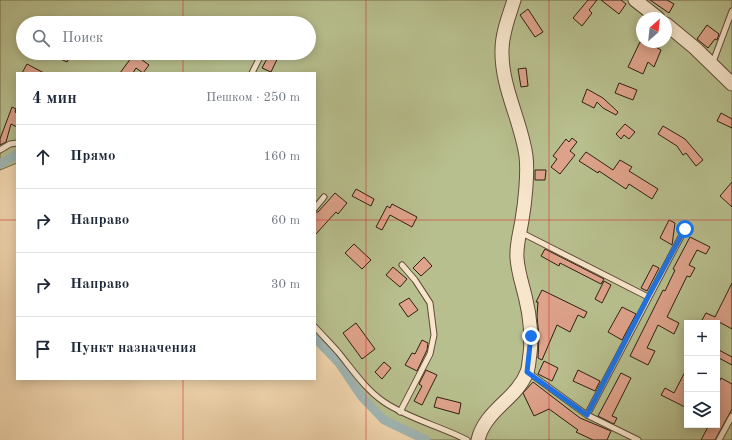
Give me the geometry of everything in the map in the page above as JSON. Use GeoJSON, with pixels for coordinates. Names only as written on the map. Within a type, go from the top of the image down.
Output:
{"type":"FeatureCollection","features":[{"type":"Feature","properties":{"kind":"street"},"geometry":{"type":"LineString","coordinates":[[478,440],[486,420],[507,400],[527,372],[531,336],[526,301],[519,275],[517,259],[519,232],[523,212],[526,158],[523,140],[506,82],[502,49],[504,34],[514,0]]}},
{"type":"Feature","properties":{"kind":"street"},"geometry":{"type":"LineString","coordinates":[[635,0],[650,12]]}},
{"type":"Feature","properties":{"kind":"street"},"geometry":{"type":"LineString","coordinates":[[672,29],[695,48],[732,84]]}},
{"type":"Feature","properties":{"kind":"lane"},"geometry":{"type":"LineString","coordinates":[[712,64],[732,11]]}},
{"type":"Feature","properties":{"kind":"lane"},"geometry":{"type":"LineString","coordinates":[[252,72],[258,60]]}},
{"type":"Feature","properties":{"kind":"lane"},"geometry":{"type":"LineString","coordinates":[[0,150],[10,144],[16,143]]}},
{"type":"Feature","properties":{"kind":"lane"},"geometry":{"type":"LineString","coordinates":[[316,207],[324,197]]}},
{"type":"Feature","properties":{"kind":"lane"},"geometry":{"type":"LineString","coordinates":[[587,415],[685,229]]}},
{"type":"Feature","properties":{"kind":"lane"},"geometry":{"type":"LineString","coordinates":[[519,232],[648,297]]}},
{"type":"Feature","properties":{"kind":"lane"},"geometry":{"type":"LineString","coordinates":[[400,412],[430,354],[434,335],[430,303],[415,280],[402,265]]}},
{"type":"Feature","properties":{"kind":"lane"},"geometry":{"type":"LineString","coordinates":[[316,328],[366,387],[382,400],[400,412],[467,440]]}},
{"type":"Feature","properties":{"kind":"lane"},"geometry":{"type":"LineString","coordinates":[[527,372],[587,415],[638,440]]}},
{"type":"Feature","properties":{"kind":"lane"},"geometry":{"type":"LineString","coordinates":[[718,440],[732,416]]}},
{"type":"Feature","properties":{"kind":"green space"},"geometry":{"type":"Polygon","coordinates":[[[0,0],[732,0],[732,440],[426,440],[384,420],[362,397],[339,363],[316,339],[316,72],[16,72],[16,163],[0,170],[0,0]]]}},
{"type":"Feature","properties":{"kind":"building"},"geometry":{"type":"Polygon","coordinates":[[[588,0],[597,0],[589,10],[592,13],[582,26],[573,18],[588,0]]]}},
{"type":"Feature","properties":{"kind":"building"},"geometry":{"type":"Polygon","coordinates":[[[601,0],[621,0],[626,4],[619,14],[601,0]]]}},
{"type":"Feature","properties":{"kind":"building"},"geometry":{"type":"Polygon","coordinates":[[[650,0],[667,0],[674,4],[670,12],[650,0]]]}},
{"type":"Feature","properties":{"kind":"building"},"geometry":{"type":"Polygon","coordinates":[[[528,9],[543,32],[535,37],[520,15],[528,9]]]}},
{"type":"Feature","properties":{"kind":"building"},"geometry":{"type":"Polygon","coordinates":[[[707,25],[719,34],[717,40],[715,39],[708,48],[697,39],[707,25]]]}},
{"type":"Feature","properties":{"kind":"building"},"geometry":{"type":"Polygon","coordinates":[[[637,48],[658,48],[661,50],[654,67],[648,62],[643,74],[628,67],[637,48]]]}},
{"type":"Feature","properties":{"kind":"building"},"geometry":{"type":"Polygon","coordinates":[[[130,60],[142,60],[149,65],[144,72],[136,68],[134,72],[121,72],[130,60]]]}},
{"type":"Feature","properties":{"kind":"building"},"geometry":{"type":"Polygon","coordinates":[[[266,60],[277,60],[271,72],[262,68],[266,60]]]}},
{"type":"Feature","properties":{"kind":"building"},"geometry":{"type":"Polygon","coordinates":[[[27,64],[42,72],[23,72],[27,64]]]}},
{"type":"Feature","properties":{"kind":"building"},"geometry":{"type":"Polygon","coordinates":[[[526,68],[528,86],[521,87],[518,69],[526,68]]]}},
{"type":"Feature","properties":{"kind":"building"},"geometry":{"type":"Polygon","coordinates":[[[619,83],[637,90],[633,100],[615,93],[619,83]]]}},
{"type":"Feature","properties":{"kind":"building"},"geometry":{"type":"Polygon","coordinates":[[[587,89],[603,98],[618,112],[616,115],[603,108],[597,102],[594,108],[582,102],[587,89]]]}},
{"type":"Feature","properties":{"kind":"building"},"geometry":{"type":"Polygon","coordinates":[[[12,107],[16,109],[16,126],[11,124],[6,142],[0,145],[0,139],[12,107]]]}},
{"type":"Feature","properties":{"kind":"building"},"geometry":{"type":"Polygon","coordinates":[[[721,113],[732,119],[732,128],[717,121],[721,113]]]}},
{"type":"Feature","properties":{"kind":"building"},"geometry":{"type":"Polygon","coordinates":[[[625,124],[635,132],[629,139],[624,135],[621,139],[616,134],[625,124]]]}},
{"type":"Feature","properties":{"kind":"building"},"geometry":{"type":"Polygon","coordinates":[[[663,126],[685,139],[703,160],[696,166],[686,153],[683,155],[677,146],[658,134],[663,126]]]}},
{"type":"Feature","properties":{"kind":"building"},"geometry":{"type":"Polygon","coordinates":[[[572,138],[577,142],[570,151],[575,155],[560,174],[551,167],[557,159],[553,156],[566,139],[569,142],[572,138]]]}},
{"type":"Feature","properties":{"kind":"building"},"geometry":{"type":"Polygon","coordinates":[[[586,152],[613,170],[620,160],[632,167],[629,171],[658,189],[652,199],[629,184],[626,189],[599,171],[598,173],[579,161],[586,152]]]}},
{"type":"Feature","properties":{"kind":"building"},"geometry":{"type":"Polygon","coordinates":[[[535,170],[546,170],[545,180],[535,180],[535,170]]]}},
{"type":"Feature","properties":{"kind":"building"},"geometry":{"type":"Polygon","coordinates":[[[732,182],[732,207],[720,196],[732,182]]]}},
{"type":"Feature","properties":{"kind":"building"},"geometry":{"type":"Polygon","coordinates":[[[356,189],[374,199],[371,206],[352,196],[356,189]]]}},
{"type":"Feature","properties":{"kind":"building"},"geometry":{"type":"Polygon","coordinates":[[[335,193],[347,203],[338,214],[336,212],[316,234],[316,212],[318,212],[335,193]]]}},
{"type":"Feature","properties":{"kind":"building"},"geometry":{"type":"Polygon","coordinates":[[[392,204],[417,217],[412,227],[390,215],[382,230],[376,227],[387,206],[390,208],[392,204]]]}},
{"type":"Feature","properties":{"kind":"building"},"geometry":{"type":"Polygon","coordinates":[[[669,220],[675,223],[672,245],[660,238],[669,220]]]}},
{"type":"Feature","properties":{"kind":"building"},"geometry":{"type":"Polygon","coordinates":[[[690,237],[710,247],[706,254],[697,250],[689,265],[695,268],[690,277],[687,276],[667,317],[679,323],[674,334],[658,325],[647,348],[655,351],[648,365],[630,356],[663,290],[665,291],[675,270],[673,269],[690,237]]]}},
{"type":"Feature","properties":{"kind":"building"},"geometry":{"type":"Polygon","coordinates":[[[354,244],[371,260],[362,269],[345,253],[354,244]]]}},
{"type":"Feature","properties":{"kind":"building"},"geometry":{"type":"Polygon","coordinates":[[[545,249],[604,279],[601,284],[560,263],[559,266],[541,256],[545,249]]]}},
{"type":"Feature","properties":{"kind":"building"},"geometry":{"type":"Polygon","coordinates":[[[424,257],[432,266],[421,276],[413,268],[424,257]]]}},
{"type":"Feature","properties":{"kind":"building"},"geometry":{"type":"Polygon","coordinates":[[[653,265],[659,268],[647,291],[641,288],[653,265]]]}},
{"type":"Feature","properties":{"kind":"building"},"geometry":{"type":"Polygon","coordinates":[[[393,267],[407,279],[400,287],[386,275],[393,267]]]}},
{"type":"Feature","properties":{"kind":"building"},"geometry":{"type":"Polygon","coordinates":[[[604,281],[611,285],[602,303],[595,299],[604,281]]]}},
{"type":"Feature","properties":{"kind":"building"},"geometry":{"type":"Polygon","coordinates":[[[732,283],[732,329],[720,323],[720,320],[702,320],[706,313],[715,317],[732,283]]]}},
{"type":"Feature","properties":{"kind":"building"},"geometry":{"type":"Polygon","coordinates":[[[542,290],[587,312],[584,318],[578,315],[570,332],[557,325],[542,360],[538,358],[538,302],[536,302],[542,290]]]}},
{"type":"Feature","properties":{"kind":"building"},"geometry":{"type":"Polygon","coordinates":[[[409,298],[418,310],[408,317],[399,304],[409,298]]]}},
{"type":"Feature","properties":{"kind":"building"},"geometry":{"type":"Polygon","coordinates":[[[622,307],[636,314],[622,340],[608,332],[622,307]]]}},
{"type":"Feature","properties":{"kind":"building"},"geometry":{"type":"Polygon","coordinates":[[[356,323],[375,349],[362,359],[343,333],[356,323]]]}},
{"type":"Feature","properties":{"kind":"building"},"geometry":{"type":"Polygon","coordinates":[[[422,340],[428,343],[427,350],[417,371],[405,365],[412,353],[415,354],[422,340]]]}},
{"type":"Feature","properties":{"kind":"building"},"geometry":{"type":"Polygon","coordinates":[[[720,351],[732,357],[732,365],[720,359],[720,351]]]}},
{"type":"Feature","properties":{"kind":"building"},"geometry":{"type":"Polygon","coordinates":[[[544,361],[558,368],[552,381],[538,374],[544,361]]]}},
{"type":"Feature","properties":{"kind":"building"},"geometry":{"type":"Polygon","coordinates":[[[384,362],[391,368],[382,379],[375,372],[384,362]]]}},
{"type":"Feature","properties":{"kind":"building"},"geometry":{"type":"Polygon","coordinates":[[[426,370],[437,375],[422,405],[414,401],[422,386],[419,384],[426,370]]]}},
{"type":"Feature","properties":{"kind":"building"},"geometry":{"type":"Polygon","coordinates":[[[578,370],[600,381],[595,391],[573,381],[578,370]]]}},
{"type":"Feature","properties":{"kind":"building"},"geometry":{"type":"Polygon","coordinates":[[[621,373],[631,378],[612,416],[617,418],[614,424],[598,416],[621,373]]]}},
{"type":"Feature","properties":{"kind":"building"},"geometry":{"type":"Polygon","coordinates":[[[684,374],[684,406],[661,395],[665,388],[674,393],[684,374]]]}},
{"type":"Feature","properties":{"kind":"building"},"geometry":{"type":"Polygon","coordinates":[[[721,378],[732,384],[732,409],[715,440],[701,440],[707,428],[720,428],[721,378]]]}},
{"type":"Feature","properties":{"kind":"building"},"geometry":{"type":"Polygon","coordinates":[[[533,382],[580,418],[611,431],[607,440],[593,440],[576,432],[578,430],[549,409],[534,416],[523,393],[533,382]]]}},
{"type":"Feature","properties":{"kind":"building"},"geometry":{"type":"Polygon","coordinates":[[[437,397],[461,403],[459,414],[434,407],[437,397]]]}},
{"type":"Feature","properties":{"kind":"waterway"},"geometry":{"type":"LineString","coordinates":[[0,164],[16,155]]}},
{"type":"Feature","properties":{"kind":"waterway"},"geometry":{"type":"LineString","coordinates":[[316,339],[339,363],[362,397],[384,420],[426,440]]}},
{"type":"Feature","properties":{"kind":"route"},"geometry":{"type":"LineString","coordinates":[[531,336],[527,372],[587,415],[685,229]]}}]}
